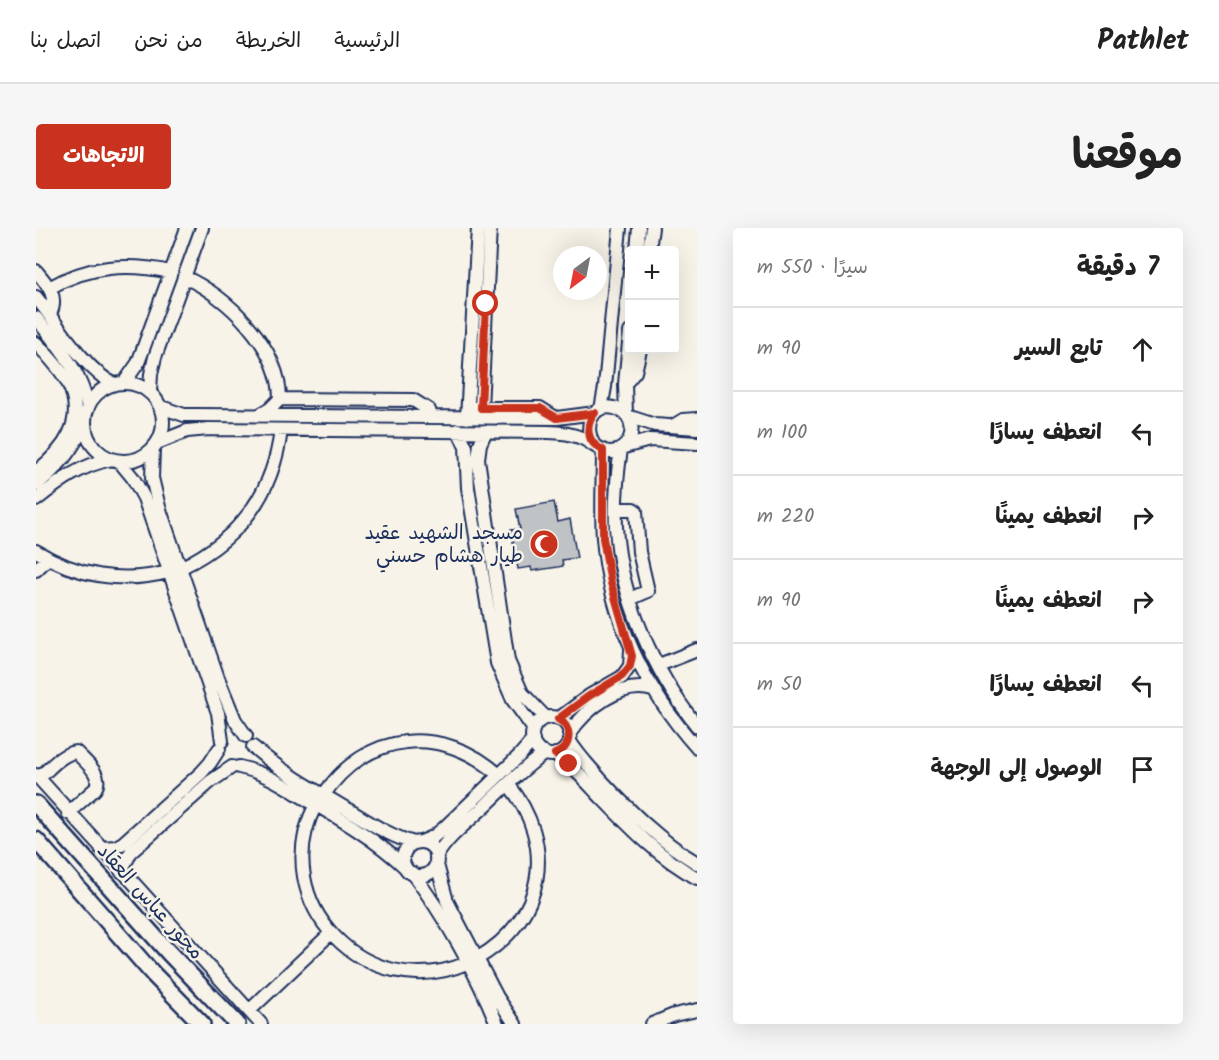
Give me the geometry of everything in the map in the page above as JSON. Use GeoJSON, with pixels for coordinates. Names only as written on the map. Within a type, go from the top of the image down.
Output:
{"type":"FeatureCollection","features":[{"type":"Feature","properties":{"kind":"main road","name":"محور عباس العقاد"},"geometry":{"type":"LineString","coordinates":[[36,804],[169,953],[237,1024]]}},
{"type":"Feature","properties":{"kind":"main road"},"geometry":{"type":"LineString","coordinates":[[36,840],[154,975],[202,1024]]}},
{"type":"Feature","properties":{"kind":"main road"},"geometry":{"type":"LineString","coordinates":[[134,952],[142,952],[150,946],[152,939],[150,932]]}},
{"type":"Feature","properties":{"kind":"main road"},"geometry":{"type":"LineString","coordinates":[[154,975],[158,962],[169,953]]}},
{"type":"Feature","properties":{"kind":"street"},"geometry":{"type":"LineString","coordinates":[[36,485],[67,456],[80,433],[95,395],[119,384],[138,363],[187,228]]}},
{"type":"Feature","properties":{"kind":"street"},"geometry":{"type":"LineString","coordinates":[[150,392],[153,366],[202,228]]}},
{"type":"Feature","properties":{"kind":"street"},"geometry":{"type":"LineString","coordinates":[[467,412],[478,228]]}},
{"type":"Feature","properties":{"kind":"street"},"geometry":{"type":"LineString","coordinates":[[481,408],[490,228]]}},
{"type":"Feature","properties":{"kind":"street"},"geometry":{"type":"LineString","coordinates":[[620,228],[605,387],[598,411],[590,418],[588,432],[598,448],[603,538],[611,583],[630,645],[653,690],[678,726],[697,748]]}},
{"type":"Feature","properties":{"kind":"street"},"geometry":{"type":"LineString","coordinates":[[637,246],[639,228]]}},
{"type":"Feature","properties":{"kind":"street"},"geometry":{"type":"LineString","coordinates":[[650,246],[652,228]]}},
{"type":"Feature","properties":{"kind":"street"},"geometry":{"type":"LineString","coordinates":[[50,288],[67,278],[87,271],[114,267],[150,268],[171,272]]}},
{"type":"Feature","properties":{"kind":"street"},"geometry":{"type":"LineString","coordinates":[[36,270],[50,288],[53,301],[50,314]]}},
{"type":"Feature","properties":{"kind":"street"},"geometry":{"type":"LineString","coordinates":[[184,277],[203,285],[215,294],[249,326],[274,369],[280,399],[258,416]]}},
{"type":"Feature","properties":{"kind":"street"},"geometry":{"type":"LineString","coordinates":[[36,297],[94,369],[119,384],[133,384],[150,392],[161,407],[163,426],[155,446],[152,478],[154,492],[174,570],[218,713],[221,758],[236,767],[263,774],[384,832],[433,849],[447,901],[497,1024]]}},
{"type":"Feature","properties":{"kind":"street"},"geometry":{"type":"LineString","coordinates":[[36,318],[78,375],[88,408]]}},
{"type":"Feature","properties":{"kind":"street"},"geometry":{"type":"LineString","coordinates":[[36,335],[60,348]]}},
{"type":"Feature","properties":{"kind":"street"},"geometry":{"type":"LineString","coordinates":[[36,343],[69,385],[74,412],[70,435],[62,448],[36,472]]}},
{"type":"Feature","properties":{"kind":"street"},"geometry":{"type":"LineString","coordinates":[[628,354],[625,384],[627,415],[632,435],[622,448],[616,509],[618,546],[630,599],[641,629],[671,689],[697,725]]}},
{"type":"Feature","properties":{"kind":"street"},"geometry":{"type":"LineString","coordinates":[[625,384],[635,372],[639,354]]}},
{"type":"Feature","properties":{"kind":"street"},"geometry":{"type":"LineString","coordinates":[[280,399],[413,400],[429,410],[431,417]]}},
{"type":"Feature","properties":{"kind":"street"},"geometry":{"type":"LineString","coordinates":[[161,407],[184,415],[431,417],[481,408],[540,408],[557,418]]}},
{"type":"Feature","properties":{"kind":"street"},"geometry":{"type":"LineString","coordinates":[[467,412],[557,418],[617,408],[627,415],[655,425],[697,428]]}},
{"type":"Feature","properties":{"kind":"street"},"geometry":{"type":"LineString","coordinates":[[672,426],[683,420],[697,419]]}},
{"type":"Feature","properties":{"kind":"street"},"geometry":{"type":"LineString","coordinates":[[85,421],[86,431],[95,448],[116,460],[134,478],[144,498],[235,720],[249,741],[252,757],[249,762],[210,782],[131,852],[121,871]]}},
{"type":"Feature","properties":{"kind":"street"},"geometry":{"type":"LineString","coordinates":[[36,500],[62,479],[78,470],[116,460],[132,460],[143,456],[155,446],[177,434],[198,430],[560,432],[573,435],[609,452],[651,440],[697,443]]}},
{"type":"Feature","properties":{"kind":"street"},"geometry":{"type":"LineString","coordinates":[[36,551],[72,569],[107,577],[142,577],[174,570],[211,550],[250,513],[271,474],[277,457],[281,430]]}},
{"type":"Feature","properties":{"kind":"street"},"geometry":{"type":"LineString","coordinates":[[458,430],[466,447],[468,488],[497,663],[513,700],[533,734],[537,748],[569,764],[655,850],[697,878]]}},
{"type":"Feature","properties":{"kind":"street"},"geometry":{"type":"LineString","coordinates":[[486,431],[480,444],[478,459],[504,638],[510,669],[516,683],[529,702],[567,727],[569,737],[578,754],[640,821],[697,863]]}},
{"type":"Feature","properties":{"kind":"street"},"geometry":{"type":"LineString","coordinates":[[616,509],[636,511],[639,552],[648,591],[630,599]]}},
{"type":"Feature","properties":{"kind":"street"},"geometry":{"type":"LineString","coordinates":[[36,570],[48,558]]}},
{"type":"Feature","properties":{"kind":"street"},"geometry":{"type":"LineString","coordinates":[[630,645],[631,661],[625,674],[552,718],[538,722],[504,780],[447,842],[431,871],[417,875],[408,870],[403,859],[405,851],[418,842],[438,834],[504,780],[550,754],[564,749],[569,737],[588,712],[613,696],[635,688],[653,690]]}},
{"type":"Feature","properties":{"kind":"street"},"geometry":{"type":"LineString","coordinates":[[659,665],[697,650]]}},
{"type":"Feature","properties":{"kind":"street"},"geometry":{"type":"LineString","coordinates":[[100,848],[108,849],[123,843],[201,773],[210,763],[220,745],[231,734],[238,733],[320,800],[376,841],[408,870],[436,906],[516,1024]]}},
{"type":"Feature","properties":{"kind":"street"},"geometry":{"type":"LineString","coordinates":[[428,741],[451,746],[482,760],[504,780],[522,803],[532,824],[538,850],[537,878],[528,906],[513,931],[502,941],[472,960],[433,973],[397,971],[364,960],[331,933],[320,918],[311,899],[304,870],[305,835],[320,800],[334,780],[353,762],[376,750],[401,742],[428,741]]}},
{"type":"Feature","properties":{"kind":"street"},"geometry":{"type":"LineString","coordinates":[[68,813],[98,785],[97,775],[76,752],[69,753],[37,777],[68,813],[261,1024]]}},
{"type":"Feature","properties":{"kind":"street"},"geometry":{"type":"LineString","coordinates":[[249,1011],[331,933]]}},
{"type":"Feature","properties":{"kind":"street"},"geometry":{"type":"LineString","coordinates":[[652,1024],[674,1015],[697,1010]]}},
{"type":"Feature","properties":{"kind":"building","name":"مسجد الشهيد عقيد طيار هشام حسني"},"geometry":{"type":"Polygon","coordinates":[[[554,502],[558,522],[570,519],[577,558],[562,560],[563,566],[558,567],[532,571],[531,567],[518,569],[511,530],[520,529],[516,509],[554,502]]]}},
{"type":"Feature","properties":{"kind":"place","name":"مسجد الشهيد عقيد طيار هشام حسني"},"geometry":{"type":"Point","coordinates":[544,544]}},
{"type":"Feature","properties":{"kind":"route"},"geometry":{"type":"LineString","coordinates":[[486,304],[481,408],[534,407],[547,410],[557,418],[595,413],[590,418],[588,432],[594,445],[603,450],[603,538],[611,583],[632,656],[630,666],[622,676],[589,696],[558,719],[567,727],[569,738],[564,749],[555,754],[569,764]]}}]}
